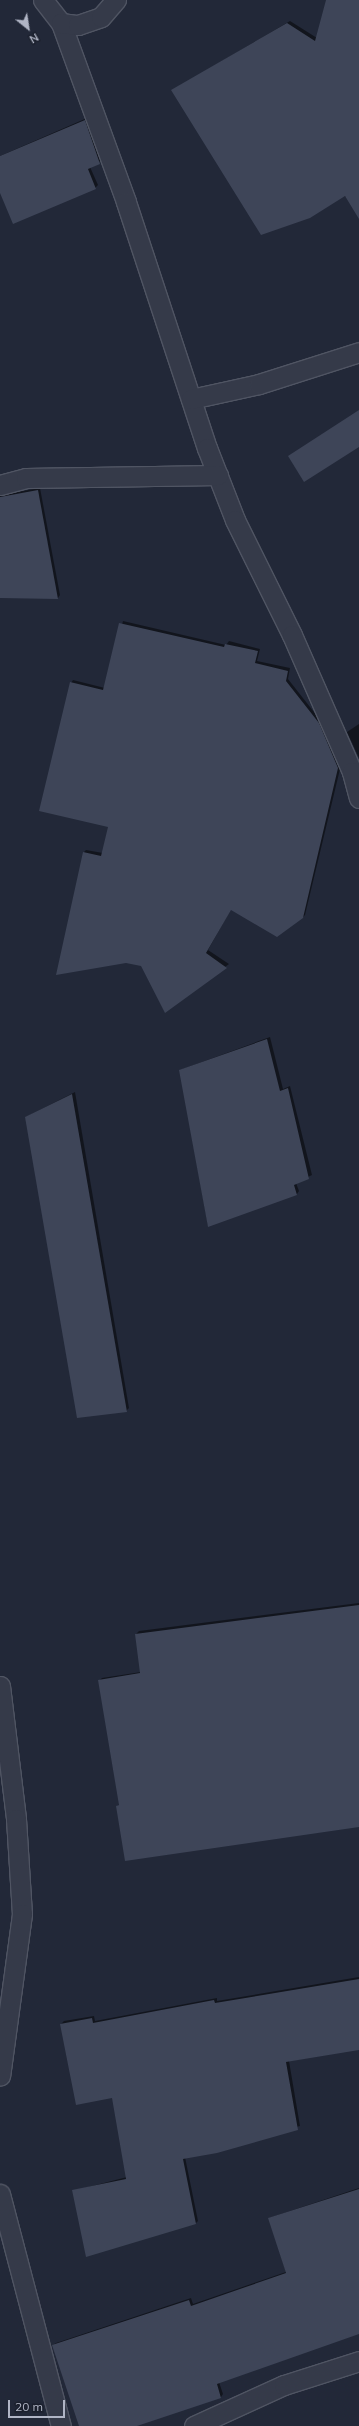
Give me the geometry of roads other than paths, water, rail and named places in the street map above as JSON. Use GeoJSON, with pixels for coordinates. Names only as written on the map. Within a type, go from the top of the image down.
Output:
{"type":"FeatureCollection","features":[{"type":"Feature","properties":{"kind":"street"},"geometry":{"type":"LineString","coordinates":[[43,0],[61,23],[126,202],[191,398],[235,520],[296,642],[352,772],[359,798]]}},
{"type":"Feature","properties":{"kind":"street"},"geometry":{"type":"LineString","coordinates":[[61,23],[78,25],[101,17],[116,0]]}},
{"type":"Feature","properties":{"kind":"street"},"geometry":{"type":"LineString","coordinates":[[191,398],[259,384],[359,352]]}},
{"type":"Feature","properties":{"kind":"street"},"geometry":{"type":"LineString","coordinates":[[0,484],[26,478],[218,475]]}},
{"type":"Feature","properties":{"kind":"street"},"geometry":{"type":"LineString","coordinates":[[0,1686],[16,1819],[22,1914],[0,2076]]}},
{"type":"Feature","properties":{"kind":"street"},"geometry":{"type":"LineString","coordinates":[[0,2194],[61,2426]]}},
{"type":"Feature","properties":{"kind":"street"},"geometry":{"type":"LineString","coordinates":[[194,2426],[284,2385],[359,2361]]}}]}
